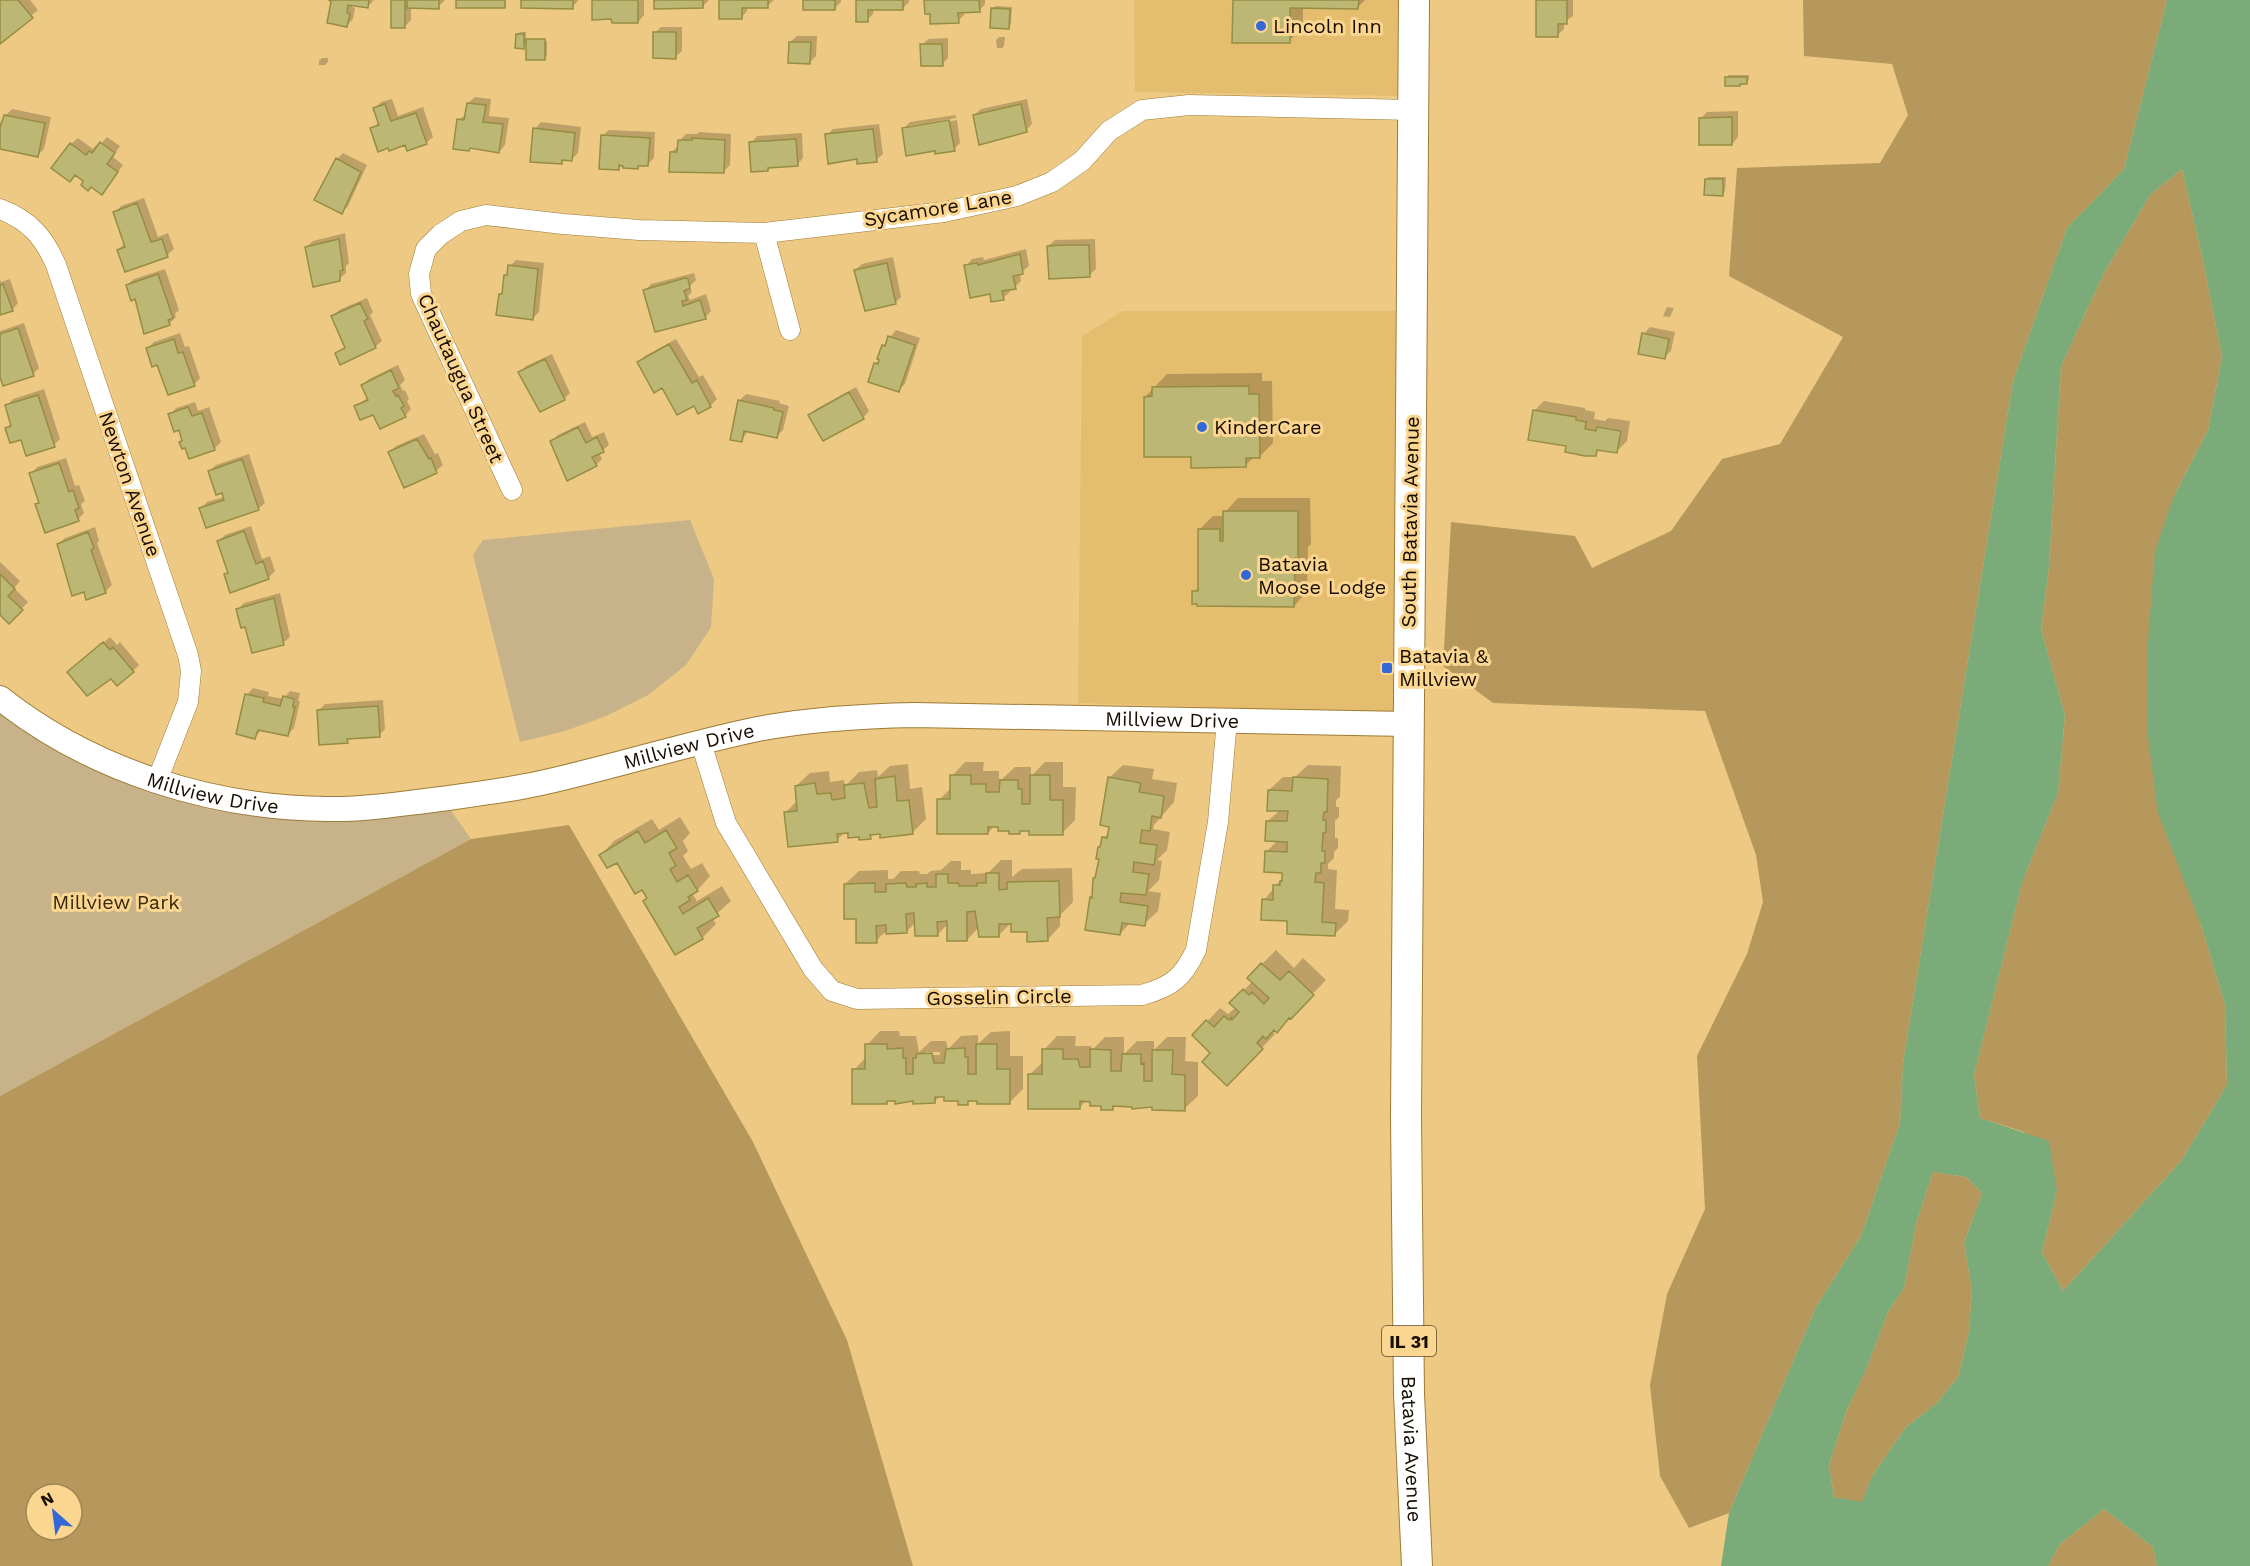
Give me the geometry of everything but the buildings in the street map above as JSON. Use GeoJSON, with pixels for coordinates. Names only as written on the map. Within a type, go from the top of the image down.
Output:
{"type":"FeatureCollection","features":[{"type":"Feature","properties":{"kind":"main road","name":"South Batavia Avenue"},"geometry":{"type":"LineString","coordinates":[[1406,1117],[1414,0]]}},
{"type":"Feature","properties":{"kind":"main road","name":"Batavia Avenue"},"geometry":{"type":"LineString","coordinates":[[1406,1117],[1409,1394],[1417,1566]]}},
{"type":"Feature","properties":{"kind":"street","name":"Sycamore Lane"},"geometry":{"type":"LineString","coordinates":[[441,234],[461,221],[486,215],[639,230],[764,233],[944,212],[1017,196],[1052,182],[1082,161],[1109,131],[1142,110],[1190,105],[1412,110]]}},
{"type":"Feature","properties":{"kind":"street","name":"Newton Avenue"},"geometry":{"type":"LineString","coordinates":[[0,209],[16,215],[38,232],[56,265],[188,655],[190,671],[188,702],[157,781]]}},
{"type":"Feature","properties":{"kind":"street"},"geometry":{"type":"LineString","coordinates":[[764,233],[789,330]]}},
{"type":"Feature","properties":{"kind":"street","name":"Chautaugua Street"},"geometry":{"type":"LineString","coordinates":[[441,234],[426,249],[419,274],[421,294],[512,490]]}},
{"type":"Feature","properties":{"kind":"street","name":"Millview Drive"},"geometry":{"type":"LineString","coordinates":[[0,698],[58,738],[95,757],[157,781],[234,801],[282,808],[330,809],[471,795],[539,784],[758,730],[814,720],[864,716],[1408,724]]}},
{"type":"Feature","properties":{"kind":"street","name":"Gosselin Circle"},"geometry":{"type":"LineString","coordinates":[[701,743],[726,823],[813,969],[832,991],[857,999],[1142,995],[1176,981],[1188,967],[1196,950],[1218,822],[1227,720]]}},
{"type":"Feature","properties":{"kind":"shaded area"},"geometry":{"type":"Polygon","coordinates":[[[1134,0],[1403,0],[1405,96],[1135,92],[1134,0]]]}},
{"type":"Feature","properties":{"kind":"shaded area"},"geometry":{"type":"Polygon","coordinates":[[[1803,0],[2167,0],[2124,169],[2067,228],[2013,381],[1903,1063],[1900,1123],[1861,1236],[1816,1307],[1729,1513],[1689,1528],[1660,1476],[1650,1385],[1667,1294],[1705,1209],[1697,1056],[1747,954],[1763,902],[1756,855],[1705,711],[1493,703],[1443,666],[1451,522],[1575,536],[1592,568],[1671,531],[1722,459],[1780,444],[1843,337],[1729,276],[1737,168],[1880,163],[1908,115],[1892,64],[1804,56],[1803,0]]]}},
{"type":"Feature","properties":{"kind":"shaded area"},"geometry":{"type":"Polygon","coordinates":[[[2167,0],[2250,0],[2250,1566],[2157,1566],[2153,1547],[2104,1509],[2060,1544],[2048,1566],[1721,1566],[1729,1513],[1816,1307],[1861,1236],[1900,1123],[1903,1063],[2013,381],[2067,228],[2124,169],[2167,0]],[[2182,169],[2150,195],[2104,273],[2061,366],[2049,567],[2041,629],[2065,715],[2058,793],[2022,883],[1974,1075],[1980,1118],[2049,1141],[2057,1191],[2042,1252],[2063,1291],[2181,1161],[2227,1085],[2225,1005],[2201,925],[2158,813],[2148,737],[2148,642],[2155,551],[2173,498],[2208,430],[2222,357],[2182,169]],[[1933,1172],[1916,1224],[1904,1288],[1888,1312],[1867,1367],[1846,1412],[1829,1465],[1834,1497],[1862,1502],[1872,1476],[1906,1427],[1936,1404],[1958,1377],[1969,1331],[1972,1290],[1964,1243],[1982,1193],[1966,1177],[1933,1172]]]}},
{"type":"Feature","properties":{"kind":"shaded area"},"geometry":{"type":"Polygon","coordinates":[[[2182,169],[2222,357],[2208,430],[2173,498],[2201,925],[2225,1005],[2227,1085],[2181,1161],[2063,1291],[2042,1252],[2057,1191],[2024,1132],[1980,1118],[1974,1075],[2022,883],[2058,793],[2065,715],[2041,629],[2049,567],[2061,366],[2104,273],[2150,195],[2182,169]]]}},
{"type":"Feature","properties":{"kind":"shaded area"},"geometry":{"type":"Polygon","coordinates":[[[1123,311],[1406,311],[1398,713],[1078,703],[1082,336],[1123,311]]]}},
{"type":"Feature","properties":{"kind":"shaded area"},"geometry":{"type":"Polygon","coordinates":[[[569,825],[753,1142],[847,1340],[913,1566],[0,1566],[0,1096],[471,839],[569,825]]]}},
{"type":"Feature","properties":{"kind":"shaded area"},"geometry":{"type":"Polygon","coordinates":[[[1933,1172],[1966,1177],[1982,1193],[1964,1243],[1972,1290],[1969,1331],[1958,1377],[1936,1404],[1906,1427],[1872,1476],[1862,1503],[1834,1497],[1829,1465],[1846,1412],[1867,1367],[1888,1312],[1904,1288],[1916,1224],[1933,1172]]]}},
{"type":"Feature","properties":{"kind":"shaded area"},"geometry":{"type":"Polygon","coordinates":[[[2104,1509],[2153,1547],[2157,1566],[2048,1566],[2060,1544],[2104,1509]]]}},
{"type":"Feature","properties":{"kind":"green space"},"geometry":{"type":"Polygon","coordinates":[[[690,520],[714,579],[711,627],[686,665],[648,695],[606,716],[565,731],[520,742],[473,555],[483,540],[690,520]]]}},
{"type":"Feature","properties":{"kind":"green space","name":"Millview Park"},"geometry":{"type":"Polygon","coordinates":[[[0,703],[54,744],[162,795],[236,810],[449,808],[471,839],[0,1096],[0,703]]]}},
{"type":"Feature","properties":{"kind":"place","name":"Lincoln Inn"},"geometry":{"type":"Point","coordinates":[1261,26]}},
{"type":"Feature","properties":{"kind":"place","name":"KinderCare"},"geometry":{"type":"Point","coordinates":[1202,427]}},
{"type":"Feature","properties":{"kind":"place","name":"Batavia Moose Lodge"},"geometry":{"type":"Point","coordinates":[1246,575]}},
{"type":"Feature","properties":{"kind":"place","name":"Batavia & Millview"},"geometry":{"type":"Point","coordinates":[1387,668]}}]}
